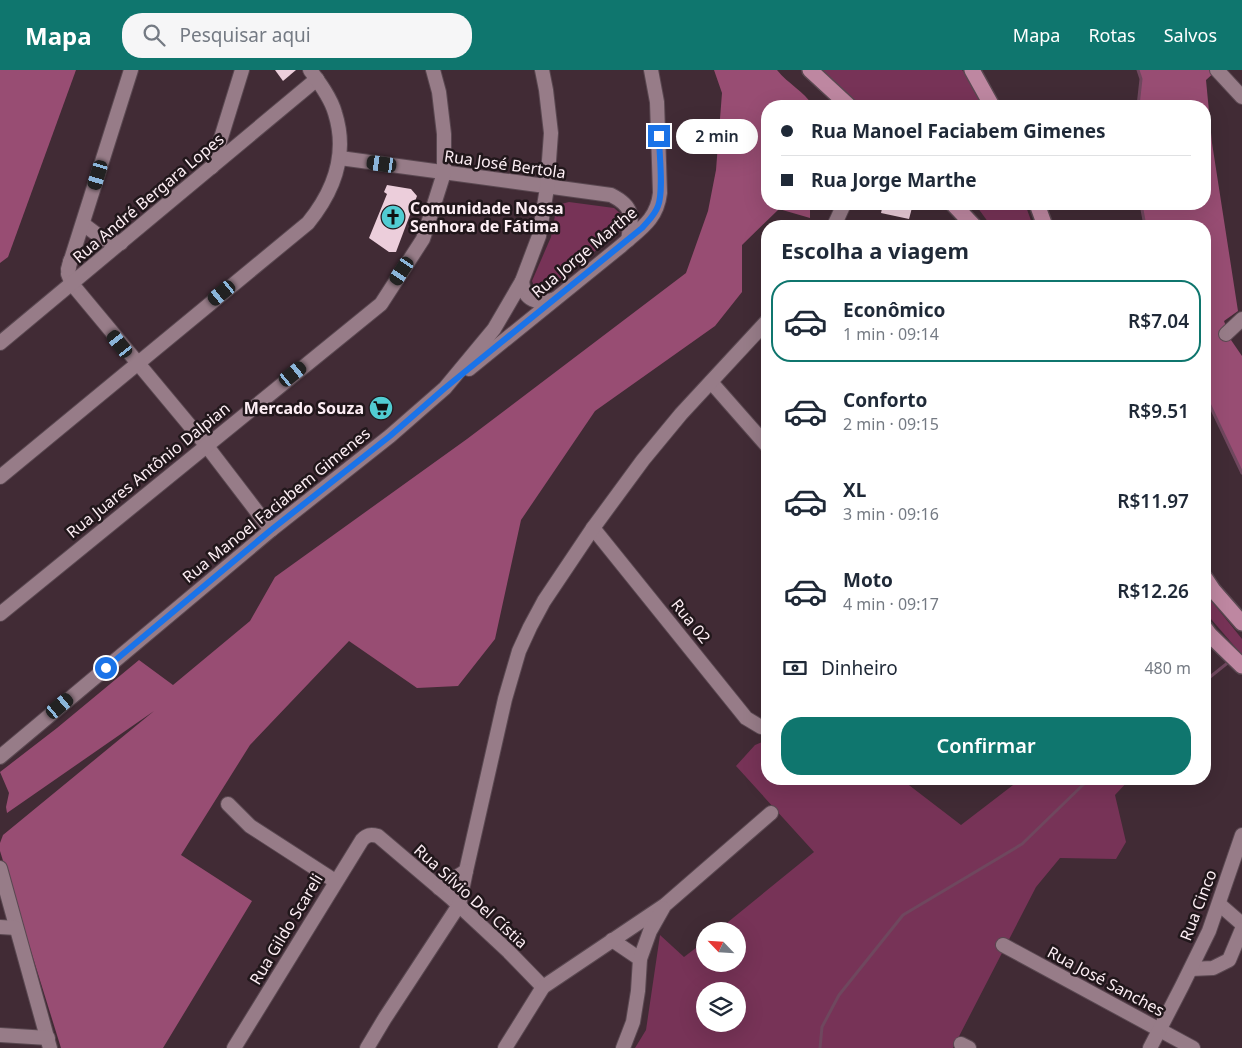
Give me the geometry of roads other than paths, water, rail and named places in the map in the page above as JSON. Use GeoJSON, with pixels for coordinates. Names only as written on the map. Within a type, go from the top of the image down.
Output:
{"type":"FeatureCollection","features":[{"type":"Feature","properties":{"kind":"main road"},"geometry":{"type":"LineString","coordinates":[[810,70],[842,100]]}},
{"type":"Feature","properties":{"kind":"main road"},"geometry":{"type":"LineString","coordinates":[[972,70],[989,100]]}},
{"type":"Feature","properties":{"kind":"main road"},"geometry":{"type":"LineString","coordinates":[[959,210],[968,220]]}},
{"type":"Feature","properties":{"kind":"main road"},"geometry":{"type":"LineString","coordinates":[[1211,588],[1242,623]]}},
{"type":"Feature","properties":{"kind":"main road"},"geometry":{"type":"LineString","coordinates":[[1211,636],[1242,666]]}},
{"type":"Feature","properties":{"kind":"street"},"geometry":{"type":"LineString","coordinates":[[54,300],[65,277],[83,224],[131,70]]}},
{"type":"Feature","properties":{"kind":"street"},"geometry":{"type":"LineString","coordinates":[[212,167],[242,70]]}},
{"type":"Feature","properties":{"kind":"street","name":"Rua Juares Antônio Dalpian"},"geometry":{"type":"LineString","coordinates":[[0,614],[381,304],[422,239],[444,173],[444,134],[439,92],[432,70]]}},
{"type":"Feature","properties":{"kind":"street","name":"Rua Manoel Faciabem Gimenes"},"geometry":{"type":"LineString","coordinates":[[0,757],[271,530],[390,436],[445,388],[494,329],[522,281],[539,236],[547,188],[551,133],[542,70]]}},
{"type":"Feature","properties":{"kind":"street","name":"Rua Jorge Marthe"},"geometry":{"type":"LineString","coordinates":[[445,388],[648,222],[659,205],[660,192],[657,102],[651,70]]}},
{"type":"Feature","properties":{"kind":"street"},"geometry":{"type":"LineString","coordinates":[[1217,70],[1242,96]]}},
{"type":"Feature","properties":{"kind":"street"},"geometry":{"type":"LineString","coordinates":[[0,477],[308,223],[321,207],[340,158],[340,131],[335,111],[314,74]]}},
{"type":"Feature","properties":{"kind":"street","name":"Rua André Bergara Lopes"},"geometry":{"type":"LineString","coordinates":[[0,343],[212,167],[314,74]]}},
{"type":"Feature","properties":{"kind":"street","name":"Rua José Bertola"},"geometry":{"type":"LineString","coordinates":[[340,158],[547,188],[611,195],[624,203],[630,210],[632,216],[628,240]]}},
{"type":"Feature","properties":{"kind":"street"},"geometry":{"type":"LineString","coordinates":[[83,224],[104,240],[112,243],[121,243]]}},
{"type":"Feature","properties":{"kind":"street"},"geometry":{"type":"LineString","coordinates":[[70,261],[68,274],[72,284],[206,445],[271,530]]}},
{"type":"Feature","properties":{"kind":"street"},"geometry":{"type":"LineString","coordinates":[[522,281],[524,292],[533,300],[543,302],[555,299]]}},
{"type":"Feature","properties":{"kind":"street"},"geometry":{"type":"LineString","coordinates":[[1226,334],[1242,319]]}},
{"type":"Feature","properties":{"kind":"street"},"geometry":{"type":"LineString","coordinates":[[367,1048],[459,906],[506,699],[519,651],[544,601],[643,460],[761,328]]}},
{"type":"Feature","properties":{"kind":"street"},"geometry":{"type":"LineString","coordinates":[[711,382],[761,439]]}},
{"type":"Feature","properties":{"kind":"street","name":"Rua 02"},"geometry":{"type":"LineString","coordinates":[[594,528],[746,718],[761,727]]}},
{"type":"Feature","properties":{"kind":"street"},"geometry":{"type":"LineString","coordinates":[[228,804],[250,826],[335,881]]}},
{"type":"Feature","properties":{"kind":"street"},"geometry":{"type":"LineString","coordinates":[[505,1048],[543,987],[665,905],[771,812]]}},
{"type":"Feature","properties":{"kind":"street","name":"Rua Gildo Scareli"},"geometry":{"type":"LineString","coordinates":[[234,1048],[335,881],[362,840],[373,834]]}},
{"type":"Feature","properties":{"kind":"street","name":"Rua Sílvio Del Cístia"},"geometry":{"type":"LineString","coordinates":[[373,834],[378,836],[439,888],[510,952],[543,987]]}},
{"type":"Feature","properties":{"kind":"street","name":"Rua Cinco"},"geometry":{"type":"LineString","coordinates":[[1150,1048],[1191,969],[1219,904],[1242,835]]}},
{"type":"Feature","properties":{"kind":"street"},"geometry":{"type":"LineString","coordinates":[[0,868],[49,1043],[0,1035]]}},
{"type":"Feature","properties":{"kind":"street"},"geometry":{"type":"LineString","coordinates":[[439,888],[466,871]]}},
{"type":"Feature","properties":{"kind":"street"},"geometry":{"type":"LineString","coordinates":[[1219,904],[1242,924]]}},
{"type":"Feature","properties":{"kind":"street"},"geometry":{"type":"LineString","coordinates":[[623,1048],[633,1022],[638,991],[640,959],[650,931],[665,905]]}},
{"type":"Feature","properties":{"kind":"street"},"geometry":{"type":"LineString","coordinates":[[0,927],[16,928]]}},
{"type":"Feature","properties":{"kind":"street"},"geometry":{"type":"LineString","coordinates":[[1191,969],[1213,968],[1229,960],[1242,929]]}},
{"type":"Feature","properties":{"kind":"street"},"geometry":{"type":"LineString","coordinates":[[612,940],[640,959]]}},
{"type":"Feature","properties":{"kind":"street","name":"Rua José Sanches"},"geometry":{"type":"LineString","coordinates":[[1003,945],[1193,1048]]}},
{"type":"Feature","properties":{"kind":"waterway"},"geometry":{"type":"LineString","coordinates":[[1138,70],[1141,79],[1139,100]]}},
{"type":"Feature","properties":{"kind":"waterway"},"geometry":{"type":"LineString","coordinates":[[1142,210],[1144,220]]}},
{"type":"Feature","properties":{"kind":"waterway"},"geometry":{"type":"LineString","coordinates":[[1211,408],[1242,473]]}},
{"type":"Feature","properties":{"kind":"waterway"},"geometry":{"type":"LineString","coordinates":[[1211,676],[1230,661]]}},
{"type":"Feature","properties":{"kind":"waterway"},"geometry":{"type":"LineString","coordinates":[[820,1048],[822,1027],[839,995],[903,915],[1022,844],[1083,785]]}},
{"type":"Feature","properties":{"kind":"place","name":"Comunidade Nossa Senhora de Fátima"},"geometry":{"type":"Point","coordinates":[393,217]}},
{"type":"Feature","properties":{"kind":"place","name":"Mercado Souza"},"geometry":{"type":"Point","coordinates":[381,408]}}]}
